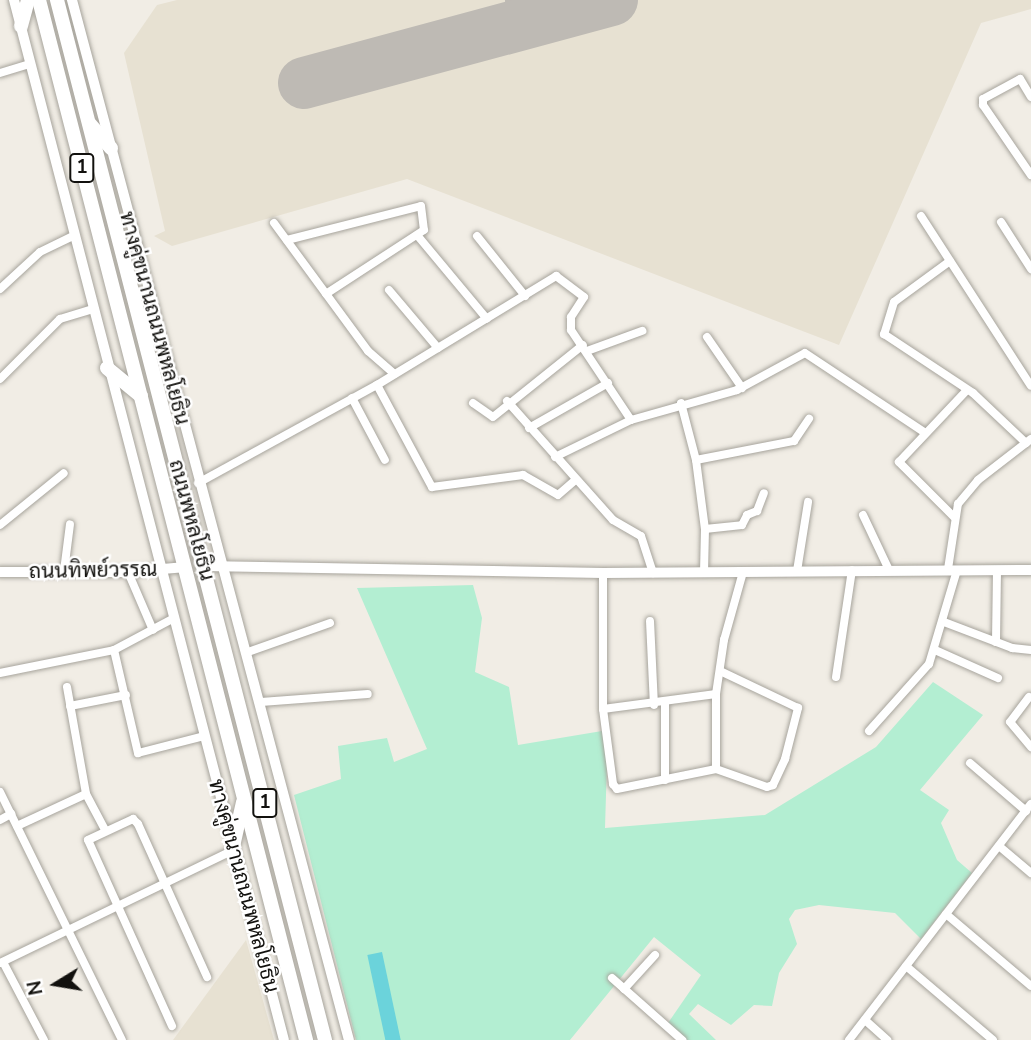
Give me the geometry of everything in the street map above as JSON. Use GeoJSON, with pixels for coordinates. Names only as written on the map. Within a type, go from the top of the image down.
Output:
{"type":"FeatureCollection","features":[{"type":"Feature","properties":{"kind":"highway"},"geometry":{"type":"LineString","coordinates":[[21,26],[28,0]]}},
{"type":"Feature","properties":{"kind":"highway","name":"ถนนพหลโยธิน"},"geometry":{"type":"LineString","coordinates":[[38,0],[306,1040]]}},
{"type":"Feature","properties":{"kind":"highway","name":"ถนนพหลโยธิน"},"geometry":{"type":"LineString","coordinates":[[57,0],[325,1040]]}},
{"type":"Feature","properties":{"kind":"highway"},"geometry":{"type":"LineString","coordinates":[[87,120],[111,148]]}},
{"type":"Feature","properties":{"kind":"highway"},"geometry":{"type":"LineString","coordinates":[[148,350],[152,307]]}},
{"type":"Feature","properties":{"kind":"highway"},"geometry":{"type":"LineString","coordinates":[[107,368],[141,396]]}},
{"type":"Feature","properties":{"kind":"highway"},"geometry":{"type":"LineString","coordinates":[[186,567],[204,566]]}},
{"type":"Feature","properties":{"kind":"highway"},"geometry":{"type":"LineString","coordinates":[[235,846],[244,799]]}},
{"type":"Feature","properties":{"kind":"main road","name":"ทางคู่ขนานถนนพหลโยธิน"},"geometry":{"type":"LineString","coordinates":[[14,0],[172,619],[235,846],[284,1040]]}},
{"type":"Feature","properties":{"kind":"main road","name":"ทางคู่ขนานถนนพหลโยธิน"},"geometry":{"type":"LineString","coordinates":[[72,0],[198,483],[225,566],[349,1040]]}},
{"type":"Feature","properties":{"kind":"main road"},"geometry":{"type":"LineString","coordinates":[[204,566],[603,573],[1031,570]]}},
{"type":"Feature","properties":{"kind":"main road","name":"ถนนทิพย์วรรณ"},"geometry":{"type":"LineString","coordinates":[[0,572],[128,572],[186,567]]}},
{"type":"Feature","properties":{"kind":"street"},"geometry":{"type":"LineString","coordinates":[[0,73],[29,64]]}},
{"type":"Feature","properties":{"kind":"street"},"geometry":{"type":"LineString","coordinates":[[1031,97],[1020,79],[983,99],[983,105],[1031,175]]}},
{"type":"Feature","properties":{"kind":"street"},"geometry":{"type":"LineString","coordinates":[[287,240],[418,205],[427,228],[326,294]]}},
{"type":"Feature","properties":{"kind":"street"},"geometry":{"type":"LineString","coordinates":[[921,216],[1031,386]]}},
{"type":"Feature","properties":{"kind":"street"},"geometry":{"type":"LineString","coordinates":[[1001,222],[1031,270]]}},
{"type":"Feature","properties":{"kind":"street"},"geometry":{"type":"LineString","coordinates":[[274,223],[368,351],[394,374]]}},
{"type":"Feature","properties":{"kind":"street"},"geometry":{"type":"LineString","coordinates":[[417,235],[486,319]]}},
{"type":"Feature","properties":{"kind":"street"},"geometry":{"type":"LineString","coordinates":[[0,289],[40,252],[73,236]]}},
{"type":"Feature","properties":{"kind":"street"},"geometry":{"type":"LineString","coordinates":[[477,236],[525,296]]}},
{"type":"Feature","properties":{"kind":"street"},"geometry":{"type":"LineString","coordinates":[[869,731],[918,680],[935,650],[944,622],[953,570],[954,517],[978,480],[1028,441],[967,390],[884,334],[894,302],[950,261]]}},
{"type":"Feature","properties":{"kind":"street"},"geometry":{"type":"LineString","coordinates":[[198,483],[377,385],[556,276],[581,293],[584,300],[570,324],[631,420]]}},
{"type":"Feature","properties":{"kind":"street"},"geometry":{"type":"LineString","coordinates":[[389,290],[438,348]]}},
{"type":"Feature","properties":{"kind":"street"},"geometry":{"type":"LineString","coordinates":[[0,380],[60,319],[92,309]]}},
{"type":"Feature","properties":{"kind":"street"},"geometry":{"type":"LineString","coordinates":[[473,403],[491,418],[507,401],[585,348],[642,331]]}},
{"type":"Feature","properties":{"kind":"street"},"geometry":{"type":"LineString","coordinates":[[707,337],[742,388]]}},
{"type":"Feature","properties":{"kind":"street"},"geometry":{"type":"LineString","coordinates":[[555,457],[631,420],[681,403],[742,388],[805,353],[924,432]]}},
{"type":"Feature","properties":{"kind":"street"},"geometry":{"type":"LineString","coordinates":[[529,428],[608,383]]}},
{"type":"Feature","properties":{"kind":"street"},"geometry":{"type":"LineString","coordinates":[[377,385],[432,487],[523,475],[558,495],[575,480]]}},
{"type":"Feature","properties":{"kind":"street"},"geometry":{"type":"LineString","coordinates":[[954,517],[899,462],[924,432],[967,390]]}},
{"type":"Feature","properties":{"kind":"street"},"geometry":{"type":"LineString","coordinates":[[352,398],[385,460]]}},
{"type":"Feature","properties":{"kind":"street"},"geometry":{"type":"LineString","coordinates":[[507,401],[613,520],[641,536],[653,573]]}},
{"type":"Feature","properties":{"kind":"street"},"geometry":{"type":"LineString","coordinates":[[681,403],[696,460],[705,529],[704,572]]}},
{"type":"Feature","properties":{"kind":"street"},"geometry":{"type":"LineString","coordinates":[[696,460],[794,441],[808,419]]}},
{"type":"Feature","properties":{"kind":"street"},"geometry":{"type":"LineString","coordinates":[[0,525],[64,473]]}},
{"type":"Feature","properties":{"kind":"street"},"geometry":{"type":"LineString","coordinates":[[705,529],[742,525],[747,514],[757,512],[764,493]]}},
{"type":"Feature","properties":{"kind":"street"},"geometry":{"type":"LineString","coordinates":[[797,571],[808,502]]}},
{"type":"Feature","properties":{"kind":"street"},"geometry":{"type":"LineString","coordinates":[[863,514],[889,570]]}},
{"type":"Feature","properties":{"kind":"street"},"geometry":{"type":"LineString","coordinates":[[64,571],[70,524]]}},
{"type":"Feature","properties":{"kind":"street"},"geometry":{"type":"LineString","coordinates":[[836,677],[852,570]]}},
{"type":"Feature","properties":{"kind":"street"},"geometry":{"type":"LineString","coordinates":[[996,642],[997,570]]}},
{"type":"Feature","properties":{"kind":"street"},"geometry":{"type":"LineString","coordinates":[[128,572],[153,630]]}},
{"type":"Feature","properties":{"kind":"street"},"geometry":{"type":"LineString","coordinates":[[716,769],[716,694],[743,572]]}},
{"type":"Feature","properties":{"kind":"street"},"geometry":{"type":"LineString","coordinates":[[603,573],[603,709],[613,784],[624,790],[716,769],[767,787],[773,785],[799,708],[720,671]]}},
{"type":"Feature","properties":{"kind":"street"},"geometry":{"type":"LineString","coordinates":[[0,673],[114,650],[172,619]]}},
{"type":"Feature","properties":{"kind":"street"},"geometry":{"type":"LineString","coordinates":[[650,621],[654,705]]}},
{"type":"Feature","properties":{"kind":"street"},"geometry":{"type":"LineString","coordinates":[[944,622],[996,642],[1031,650]]}},
{"type":"Feature","properties":{"kind":"street"},"geometry":{"type":"LineString","coordinates":[[248,652],[330,623]]}},
{"type":"Feature","properties":{"kind":"street"},"geometry":{"type":"LineString","coordinates":[[114,650],[138,753],[204,736]]}},
{"type":"Feature","properties":{"kind":"street"},"geometry":{"type":"LineString","coordinates":[[935,650],[998,678]]}},
{"type":"Feature","properties":{"kind":"street"},"geometry":{"type":"LineString","coordinates":[[67,687],[86,794],[105,829]]}},
{"type":"Feature","properties":{"kind":"street"},"geometry":{"type":"LineString","coordinates":[[261,702],[368,694]]}},
{"type":"Feature","properties":{"kind":"street"},"geometry":{"type":"LineString","coordinates":[[603,709],[665,704],[716,694]]}},
{"type":"Feature","properties":{"kind":"street"},"geometry":{"type":"LineString","coordinates":[[70,706],[126,695]]}},
{"type":"Feature","properties":{"kind":"street"},"geometry":{"type":"LineString","coordinates":[[1029,697],[1010,722],[1031,747]]}},
{"type":"Feature","properties":{"kind":"street"},"geometry":{"type":"LineString","coordinates":[[665,704],[665,780]]}},
{"type":"Feature","properties":{"kind":"street"},"geometry":{"type":"LineString","coordinates":[[849,1040],[1028,808],[970,763]]}},
{"type":"Feature","properties":{"kind":"street"},"geometry":{"type":"LineString","coordinates":[[0,793],[122,1040]]}},
{"type":"Feature","properties":{"kind":"street"},"geometry":{"type":"LineString","coordinates":[[17,827],[86,794]]}},
{"type":"Feature","properties":{"kind":"street"},"geometry":{"type":"LineString","coordinates":[[0,820],[11,814]]}},
{"type":"Feature","properties":{"kind":"street"},"geometry":{"type":"LineString","coordinates":[[172,1026],[114,906],[88,840],[105,829],[133,819],[207,977]]}},
{"type":"Feature","properties":{"kind":"street"},"geometry":{"type":"LineString","coordinates":[[44,1040],[1,962],[235,846]]}},
{"type":"Feature","properties":{"kind":"street"},"geometry":{"type":"LineString","coordinates":[[999,846],[1031,873]]}},
{"type":"Feature","properties":{"kind":"street"},"geometry":{"type":"LineString","coordinates":[[946,915],[1031,986]]}},
{"type":"Feature","properties":{"kind":"street"},"geometry":{"type":"LineString","coordinates":[[624,989],[655,955]]}},
{"type":"Feature","properties":{"kind":"street"},"geometry":{"type":"LineString","coordinates":[[906,966],[993,1040]]}},
{"type":"Feature","properties":{"kind":"street"},"geometry":{"type":"LineString","coordinates":[[612,978],[682,1040]]}},
{"type":"Feature","properties":{"kind":"street"},"geometry":{"type":"LineString","coordinates":[[864,1020],[887,1040]]}},
{"type":"Feature","properties":{"kind":"shaded area"},"geometry":{"type":"Polygon","coordinates":[[[177,0],[1031,0],[1031,9],[981,23],[839,345],[407,179],[172,246],[154,236],[165,231],[124,53],[157,5],[177,0]]]}},
{"type":"Feature","properties":{"kind":"shaded area"},"geometry":{"type":"Polygon","coordinates":[[[246,940],[274,1040],[173,1040],[246,940]]]}},
{"type":"Feature","properties":{"kind":"green space"},"geometry":{"type":"Polygon","coordinates":[[[473,585],[482,618],[475,672],[509,687],[518,745],[608,730],[605,828],[765,815],[876,747],[933,682],[983,715],[920,790],[949,810],[941,823],[957,860],[972,873],[921,939],[895,913],[819,905],[795,910],[789,919],[797,944],[779,973],[772,1006],[754,1005],[731,1025],[698,1004],[689,1014],[716,1040],[687,1040],[668,1023],[701,975],[654,937],[570,1040],[356,1040],[294,795],[341,779],[338,746],[387,738],[394,762],[427,749],[357,588],[473,585]]]}},
{"type":"Feature","properties":{"kind":"water"},"geometry":{"type":"Polygon","coordinates":[[[382,952],[401,1040],[385,1040],[367,955],[382,952]]]}},
{"type":"Feature","properties":{"kind":"taxiway"},"geometry":{"type":"LineString","coordinates":[[515,0],[522,25]]}},
{"type":"Feature","properties":{"kind":"runway"},"geometry":{"type":"LineString","coordinates":[[304,83],[612,0]]}}]}
